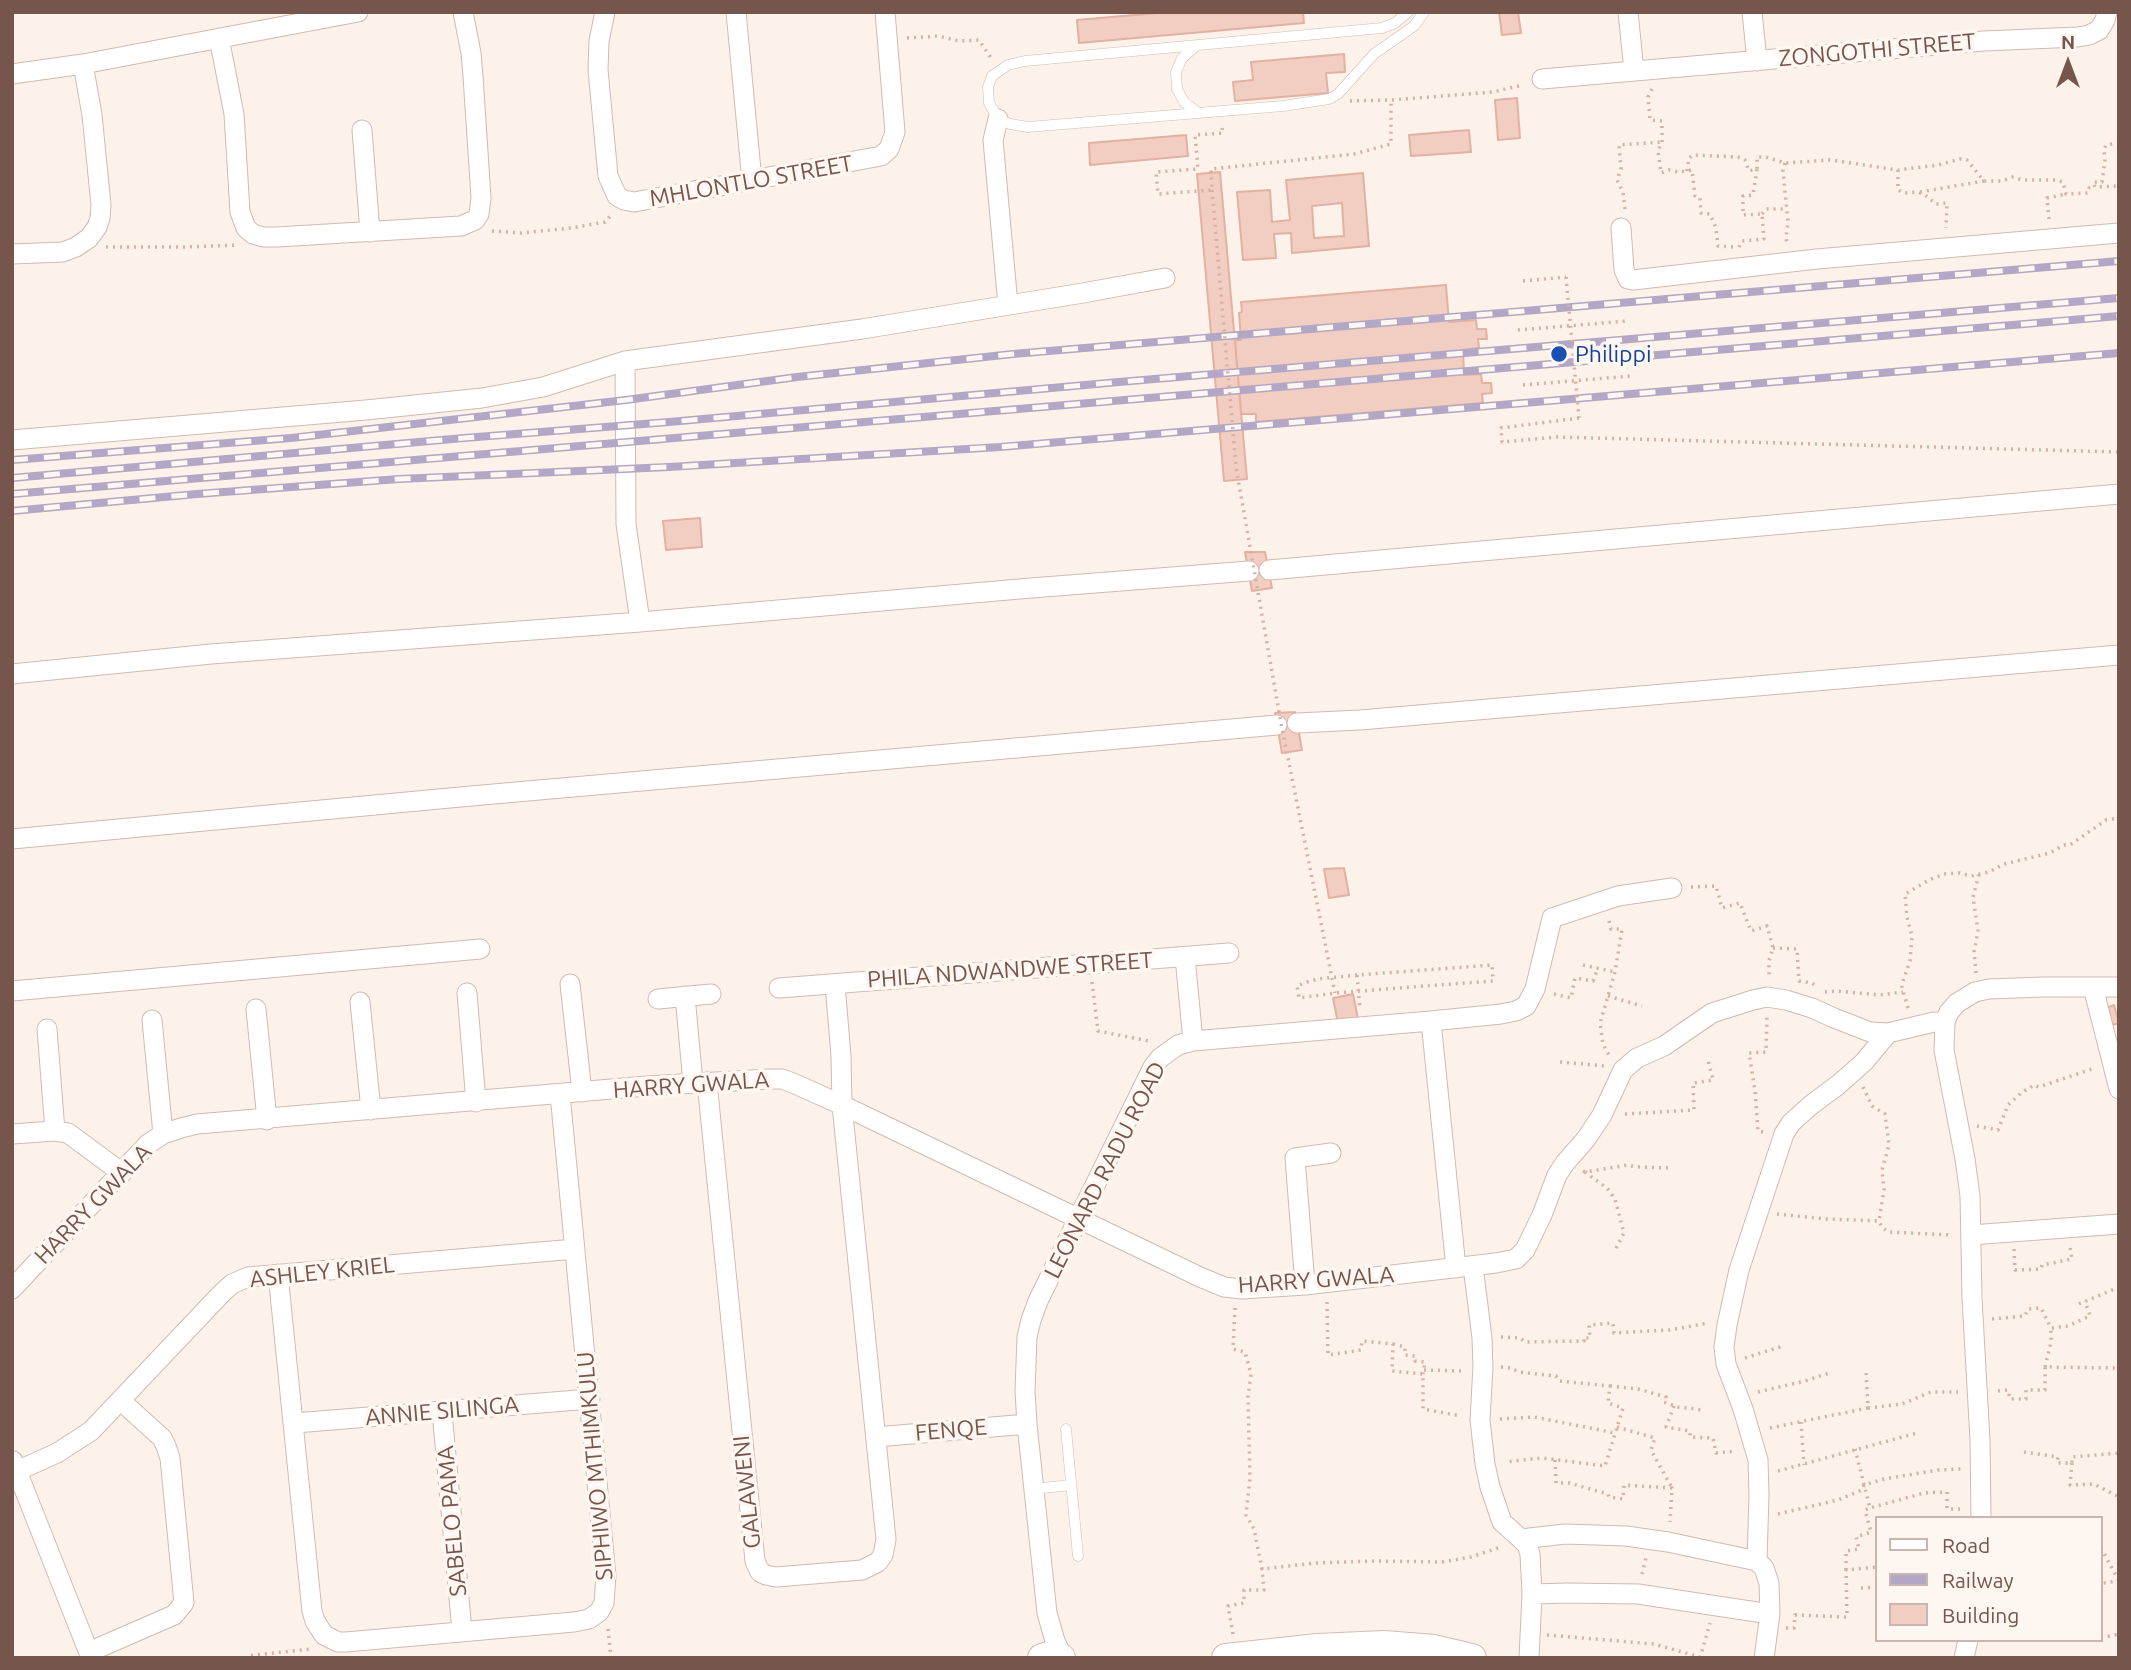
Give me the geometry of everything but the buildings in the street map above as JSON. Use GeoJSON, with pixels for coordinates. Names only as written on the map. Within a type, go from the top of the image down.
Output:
{"type":"FeatureCollection","features":[{"type":"Feature","properties":{"kind":"street"},"geometry":{"type":"LineString","coordinates":[[219,38],[234,114],[240,212],[246,228],[253,234],[277,237],[461,226],[475,220],[479,214],[481,198],[471,53],[463,12]]}},
{"type":"Feature","properties":{"kind":"street","name":"MHLONTLO STREET"},"geometry":{"type":"LineString","coordinates":[[605,12],[599,41],[598,70],[608,176],[617,196],[624,200],[643,201],[881,156],[889,149],[895,132],[885,12]]}},
{"type":"Feature","properties":{"kind":"street"},"geometry":{"type":"LineString","coordinates":[[736,12],[752,181]]}},
{"type":"Feature","properties":{"kind":"street"},"geometry":{"type":"LineString","coordinates":[[1628,12],[1634,71]]}},
{"type":"Feature","properties":{"kind":"street"},"geometry":{"type":"LineString","coordinates":[[1752,12],[1757,61]]}},
{"type":"Feature","properties":{"kind":"street","name":"ZONGOTHI STREET"},"geometry":{"type":"LineString","coordinates":[[1542,79],[1994,40],[2078,37],[2099,30],[2107,12]]}},
{"type":"Feature","properties":{"kind":"street"},"geometry":{"type":"LineString","coordinates":[[12,74],[83,64],[355,13]]}},
{"type":"Feature","properties":{"kind":"street"},"geometry":{"type":"LineString","coordinates":[[12,254],[63,252],[89,238],[97,227],[101,205],[92,115],[83,64]]}},
{"type":"Feature","properties":{"kind":"street"},"geometry":{"type":"LineString","coordinates":[[998,119],[993,140],[1008,305]]}},
{"type":"Feature","properties":{"kind":"street"},"geometry":{"type":"LineString","coordinates":[[362,130],[370,232]]}},
{"type":"Feature","properties":{"kind":"street"},"geometry":{"type":"LineString","coordinates":[[1621,228],[1625,270],[1630,280],[1787,262],[2119,233]]}},
{"type":"Feature","properties":{"kind":"street"},"geometry":{"type":"LineString","coordinates":[[12,440],[482,398],[543,387],[625,361],[862,329],[1165,278]]}},
{"type":"Feature","properties":{"kind":"street"},"geometry":{"type":"LineString","coordinates":[[625,361],[626,524],[640,622]]}},
{"type":"Feature","properties":{"kind":"street"},"geometry":{"type":"LineString","coordinates":[[1269,570],[2119,494]]}},
{"type":"Feature","properties":{"kind":"street"},"geometry":{"type":"LineString","coordinates":[[12,674],[211,654],[640,622],[1248,571]]}},
{"type":"Feature","properties":{"kind":"street"},"geometry":{"type":"LineString","coordinates":[[12,839],[1287,724],[2119,655]]}},
{"type":"Feature","properties":{"kind":"street"},"geometry":{"type":"LineString","coordinates":[[1535,989],[1552,918],[1628,894],[1672,888]]}},
{"type":"Feature","properties":{"kind":"street"},"geometry":{"type":"LineString","coordinates":[[12,990],[480,949]]}},
{"type":"Feature","properties":{"kind":"street","name":"PHILA NDWANDWE STREET"},"geometry":{"type":"LineString","coordinates":[[779,988],[1229,953]]}},
{"type":"Feature","properties":{"kind":"street","name":"PHILA NDWANDWE STREET"},"geometry":{"type":"LineString","coordinates":[[1185,957],[1194,1041]]}},
{"type":"Feature","properties":{"kind":"street"},"geometry":{"type":"LineString","coordinates":[[570,984],[582,1092]]}},
{"type":"Feature","properties":{"kind":"street","name":"PHILA NDWANDWE STREET"},"geometry":{"type":"LineString","coordinates":[[835,984],[842,1105]]}},
{"type":"Feature","properties":{"kind":"street"},"geometry":{"type":"LineString","coordinates":[[1982,1513],[1968,1179],[1944,1050],[1945,1022],[1957,1003],[1975,992],[2009,987],[2111,991],[2113,1062],[2119,1089]]}},
{"type":"Feature","properties":{"kind":"street","name":"LEONARD RADU ROAD"},"geometry":{"type":"LineString","coordinates":[[1041,1658],[1046,1613],[1027,1423],[1026,1359],[1031,1320],[1153,1067],[1166,1052],[1178,1045],[1194,1041],[1516,1011],[1526,1006],[1535,989]]}},
{"type":"Feature","properties":{"kind":"street"},"geometry":{"type":"LineString","coordinates":[[467,993],[476,1101]]}},
{"type":"Feature","properties":{"kind":"street"},"geometry":{"type":"LineString","coordinates":[[658,999],[711,994]]}},
{"type":"Feature","properties":{"kind":"street"},"geometry":{"type":"LineString","coordinates":[[685,996],[700,1082]]}},
{"type":"Feature","properties":{"kind":"street"},"geometry":{"type":"LineString","coordinates":[[1565,1163],[1602,1115],[1623,1070],[1637,1058],[1664,1046],[1712,1013],[1767,997],[1818,1000],[1858,1028],[1870,1032],[1888,1033],[1945,1022]]}},
{"type":"Feature","properties":{"kind":"street"},"geometry":{"type":"LineString","coordinates":[[360,1002],[371,1110]]}},
{"type":"Feature","properties":{"kind":"street"},"geometry":{"type":"LineString","coordinates":[[256,1009],[267,1120]]}},
{"type":"Feature","properties":{"kind":"street"},"geometry":{"type":"LineString","coordinates":[[152,1020],[163,1134]]}},
{"type":"Feature","properties":{"kind":"street"},"geometry":{"type":"LineString","coordinates":[[1430,1021],[1465,1267],[1482,1338],[1480,1420],[1485,1464],[1502,1521],[1521,1539],[1530,1554],[1532,1594],[1529,1658]]}},
{"type":"Feature","properties":{"kind":"street"},"geometry":{"type":"LineString","coordinates":[[47,1029],[55,1131]]}},
{"type":"Feature","properties":{"kind":"street"},"geometry":{"type":"LineString","coordinates":[[1757,1561],[1759,1476],[1753,1440],[1726,1364],[1724,1347],[1740,1270],[1784,1134],[1799,1115],[1855,1070],[1888,1033]]}},
{"type":"Feature","properties":{"kind":"street","name":"HARRY GWALA"},"geometry":{"type":"LineString","coordinates":[[12,1289],[148,1144],[163,1134],[197,1125],[700,1082],[782,1079],[842,1105],[1200,1277],[1242,1289],[1325,1283],[1516,1259],[1532,1237],[1557,1175],[1565,1163]]}},
{"type":"Feature","properties":{"kind":"street","name":"GALAWENI"},"geometry":{"type":"LineString","coordinates":[[700,1082],[752,1546],[760,1572],[776,1577],[862,1570],[878,1562],[883,1555],[887,1539],[842,1105]]}},
{"type":"Feature","properties":{"kind":"street","name":"SIPHIWO MTHIMKULU"},"geometry":{"type":"LineString","coordinates":[[324,1635],[338,1642],[346,1642],[574,1622],[589,1619],[599,1612],[604,1603],[606,1576],[560,1094]]}},
{"type":"Feature","properties":{"kind":"street"},"geometry":{"type":"LineString","coordinates":[[12,1135],[55,1131],[68,1133],[122,1173]]}},
{"type":"Feature","properties":{"kind":"street"},"geometry":{"type":"LineString","coordinates":[[1305,1285],[1295,1158],[1331,1153]]}},
{"type":"Feature","properties":{"kind":"street"},"geometry":{"type":"LineString","coordinates":[[1971,1235],[2119,1224]]}},
{"type":"Feature","properties":{"kind":"street","name":"ASHLEY KRIEL"},"geometry":{"type":"LineString","coordinates":[[14,1465],[57,1453],[91,1431],[232,1284],[248,1277],[575,1249]]}},
{"type":"Feature","properties":{"kind":"street"},"geometry":{"type":"LineString","coordinates":[[278,1274],[312,1611],[324,1635]]}},
{"type":"Feature","properties":{"kind":"street","name":"ANNIE SILINGA"},"geometry":{"type":"LineString","coordinates":[[295,1423],[590,1399]]}},
{"type":"Feature","properties":{"kind":"street"},"geometry":{"type":"LineString","coordinates":[[14,1465],[90,1655],[174,1615],[184,1603],[170,1458],[162,1438],[121,1401]]}},
{"type":"Feature","properties":{"kind":"street","name":"SABELO PAMA"},"geometry":{"type":"LineString","coordinates":[[442,1412],[462,1631]]}},
{"type":"Feature","properties":{"kind":"street","name":"FENQE"},"geometry":{"type":"LineString","coordinates":[[876,1437],[1027,1423]]}},
{"type":"Feature","properties":{"kind":"street"},"geometry":{"type":"LineString","coordinates":[[1521,1539],[1565,1534],[1600,1534],[1659,1540],[1757,1561],[1767,1574],[1769,1620],[1764,1658]]}},
{"type":"Feature","properties":{"kind":"street"},"geometry":{"type":"LineString","coordinates":[[1532,1594],[1639,1594],[1713,1605],[1769,1620]]}},
{"type":"Feature","properties":{"kind":"street","name":"LEONARD RADU ROAD"},"geometry":{"type":"LineString","coordinates":[[1046,1613],[1062,1658]]}},
{"type":"Feature","properties":{"kind":"street"},"geometry":{"type":"LineString","coordinates":[[1226,1658],[1318,1648],[1384,1645],[1434,1649],[1472,1658]]}},
{"type":"Feature","properties":{"kind":"street"},"geometry":{"type":"LineString","coordinates":[[1041,1658],[1051,1655],[1062,1658]]}},
{"type":"Feature","properties":{"kind":"lane"},"geometry":{"type":"LineString","coordinates":[[1408,12],[1395,23],[1382,28],[1025,61],[999,69],[992,76],[988,87],[989,103],[998,119],[1028,127],[1300,105],[1329,99],[1338,94],[1374,54],[1414,26],[1424,12]]}},
{"type":"Feature","properties":{"kind":"lane"},"geometry":{"type":"LineString","coordinates":[[1198,113],[1180,97],[1176,72],[1189,50],[1201,44]]}},
{"type":"Feature","properties":{"kind":"lane"},"geometry":{"type":"LineString","coordinates":[[1066,1429],[1078,1556]]}},
{"type":"Feature","properties":{"kind":"lane"},"geometry":{"type":"LineString","coordinates":[[1033,1489],[1071,1485]]}},
{"type":"Feature","properties":{"kind":"path"},"geometry":{"type":"LineString","coordinates":[[887,39],[938,36],[959,41],[979,40],[999,69]]}},
{"type":"Feature","properties":{"kind":"path"},"geometry":{"type":"LineString","coordinates":[[1654,70],[1652,89],[1648,97],[1650,120],[1662,121],[1662,142],[1658,151],[1661,173],[1669,170],[1692,170],[1695,196],[1700,198],[1701,212],[1710,214],[1716,228],[1718,246],[1739,247]]}},
{"type":"Feature","properties":{"kind":"path"},"geometry":{"type":"LineString","coordinates":[[1338,94],[1350,101],[1391,100],[1493,92],[1542,79]]}},
{"type":"Feature","properties":{"kind":"path"},"geometry":{"type":"LineString","coordinates":[[1335,993],[1279,710],[1236,467],[1211,169],[1354,154],[1391,144],[1391,100]]}},
{"type":"Feature","properties":{"kind":"path"},"geometry":{"type":"LineString","coordinates":[[1212,190],[1158,194],[1156,172],[1198,169],[1195,135],[1223,133],[1222,128]]}},
{"type":"Feature","properties":{"kind":"path"},"geometry":{"type":"LineString","coordinates":[[1621,228],[1625,207],[1617,180],[1621,169],[1619,145],[1662,142]]}},
{"type":"Feature","properties":{"kind":"path"},"geometry":{"type":"LineString","coordinates":[[2095,187],[2093,182],[2102,182],[2106,145],[2119,143]]}},
{"type":"Feature","properties":{"kind":"path"},"geometry":{"type":"LineString","coordinates":[[1687,171],[1689,158],[1693,155],[1738,157],[1745,160],[1749,171],[1757,169]]}},
{"type":"Feature","properties":{"kind":"path"},"geometry":{"type":"LineString","coordinates":[[1762,214],[1743,215],[1743,196],[1753,195],[1757,157],[1785,163],[1830,160],[1898,170],[1960,159],[1967,160],[1984,181]]}},
{"type":"Feature","properties":{"kind":"path"},"geometry":{"type":"LineString","coordinates":[[1785,163],[1783,170],[1787,209],[1787,262]]}},
{"type":"Feature","properties":{"kind":"path"},"geometry":{"type":"LineString","coordinates":[[1898,170],[1898,190],[1904,193],[1984,181],[2003,181],[2012,177],[2023,180],[2057,180],[2063,182],[2066,194]]}},
{"type":"Feature","properties":{"kind":"path"},"geometry":{"type":"LineString","coordinates":[[2051,239],[2047,198],[2088,193],[2089,188],[2095,187],[2119,187]]}},
{"type":"Feature","properties":{"kind":"path"},"geometry":{"type":"LineString","coordinates":[[1918,192],[1936,204],[1947,203],[1946,232],[1949,248]]}},
{"type":"Feature","properties":{"kind":"path"},"geometry":{"type":"LineString","coordinates":[[475,220],[493,232],[521,233],[571,228],[605,222],[614,212],[617,196]]}},
{"type":"Feature","properties":{"kind":"path"},"geometry":{"type":"LineString","coordinates":[[1740,268],[1739,247],[1742,241],[1764,239],[1762,214],[1766,209],[1787,209]]}},
{"type":"Feature","properties":{"kind":"path"},"geometry":{"type":"LineString","coordinates":[[89,238],[109,248],[236,246],[253,234]]}},
{"type":"Feature","properties":{"kind":"path"},"geometry":{"type":"LineString","coordinates":[[1523,281],[1566,277],[1579,418],[1501,428],[1502,442],[1558,437],[2119,452]]}},
{"type":"Feature","properties":{"kind":"path"},"geometry":{"type":"LineString","coordinates":[[1518,330],[1627,321]]}},
{"type":"Feature","properties":{"kind":"path"},"geometry":{"type":"LineString","coordinates":[[1523,384],[1631,376]]}},
{"type":"Feature","properties":{"kind":"path"},"geometry":{"type":"LineString","coordinates":[[1924,1024],[1910,1013],[1903,992],[1912,936],[1905,894],[1944,874],[1960,873],[1971,876],[1989,872],[2004,864],[2050,853],[2064,845],[2070,845],[2106,820],[2119,818]]}},
{"type":"Feature","properties":{"kind":"path"},"geometry":{"type":"LineString","coordinates":[[1975,992],[1977,982],[1974,952],[1978,931],[1973,897],[1979,874]]}},
{"type":"Feature","properties":{"kind":"path"},"geometry":{"type":"LineString","coordinates":[[1672,888],[1716,886],[1722,908],[1740,903],[1751,931],[1767,926],[1773,948],[1769,961],[1773,990],[1767,997],[1766,1052],[1749,1053],[1758,1131],[1784,1134]]}},
{"type":"Feature","properties":{"kind":"path"},"geometry":{"type":"LineString","coordinates":[[1587,906],[1591,921],[1609,921],[1611,929],[1622,929],[1615,972],[1600,1023],[1602,1044],[1623,1070]]}},
{"type":"Feature","properties":{"kind":"path"},"geometry":{"type":"LineString","coordinates":[[1773,948],[1797,949],[1799,981],[1812,983],[1818,1000],[1837,991],[1879,995],[1903,992]]}},
{"type":"Feature","properties":{"kind":"path"},"geometry":{"type":"LineString","coordinates":[[1090,964],[1098,1031],[1149,1041],[1153,1067]]}},
{"type":"Feature","properties":{"kind":"path"},"geometry":{"type":"LineString","coordinates":[[1492,965],[1493,981],[1299,998],[1297,986],[1318,979],[1357,975],[1492,965]]}},
{"type":"Feature","properties":{"kind":"path"},"geometry":{"type":"LineString","coordinates":[[1583,965],[1615,972]]}},
{"type":"Feature","properties":{"kind":"path"},"geometry":{"type":"LineString","coordinates":[[1535,989],[1571,998],[1575,978],[1593,981],[1598,968]]}},
{"type":"Feature","properties":{"kind":"path"},"geometry":{"type":"LineString","coordinates":[[1357,975],[1360,1015]]}},
{"type":"Feature","properties":{"kind":"path"},"geometry":{"type":"LineString","coordinates":[[1608,996],[1642,1006]]}},
{"type":"Feature","properties":{"kind":"path"},"geometry":{"type":"LineString","coordinates":[[1602,1115],[1694,1110],[1693,1083],[1713,1080],[1708,1060]]}},
{"type":"Feature","properties":{"kind":"path"},"geometry":{"type":"LineString","coordinates":[[1560,1062],[1609,1066],[1623,1070]]}},
{"type":"Feature","properties":{"kind":"path"},"geometry":{"type":"LineString","coordinates":[[1957,1126],[1973,1125],[1998,1130],[2008,1105],[2034,1085],[2039,1087],[2113,1062]]}},
{"type":"Feature","properties":{"kind":"path"},"geometry":{"type":"LineString","coordinates":[[1855,1070],[1872,1106],[1885,1114],[1889,1145],[1882,1170],[1884,1190],[1879,1221],[1882,1227],[1888,1232],[1971,1235]]}},
{"type":"Feature","properties":{"kind":"path"},"geometry":{"type":"LineString","coordinates":[[1565,1163],[1586,1172],[1607,1188],[1615,1199],[1625,1233],[1614,1252]]}},
{"type":"Feature","properties":{"kind":"path"},"geometry":{"type":"LineString","coordinates":[[1586,1172],[1629,1165],[1671,1168]]}},
{"type":"Feature","properties":{"kind":"path"},"geometry":{"type":"LineString","coordinates":[[1758,1210],[1826,1219],[1879,1221]]}},
{"type":"Feature","properties":{"kind":"path"},"geometry":{"type":"LineString","coordinates":[[2012,1231],[2015,1270],[2041,1269],[2042,1265],[2072,1259],[2068,1227]]}},
{"type":"Feature","properties":{"kind":"path"},"geometry":{"type":"LineString","coordinates":[[1325,1283],[1328,1355],[1361,1350],[1362,1341],[1405,1347],[1405,1355],[1415,1356],[1415,1361],[1424,1362],[1423,1409],[1480,1420],[1534,1417],[1615,1433]]}},
{"type":"Feature","properties":{"kind":"path"},"geometry":{"type":"LineString","coordinates":[[2079,1304],[2119,1287]]}},
{"type":"Feature","properties":{"kind":"path"},"geometry":{"type":"LineString","coordinates":[[1235,1657],[1228,1606],[1244,1603],[1244,1590],[1264,1590],[1254,1529],[1246,1515],[1250,1478],[1248,1397],[1251,1374],[1245,1352],[1233,1349],[1233,1312],[1242,1289]]}},
{"type":"Feature","properties":{"kind":"path"},"geometry":{"type":"LineString","coordinates":[[2051,1328],[2067,1326],[2090,1316],[2085,1301]]}},
{"type":"Feature","properties":{"kind":"path"},"geometry":{"type":"LineString","coordinates":[[1674,1406],[1666,1427],[1690,1431],[1690,1437],[1713,1438],[1716,1453],[1801,1422],[1902,1404],[1931,1392],[2008,1390],[2010,1399],[2026,1399],[2026,1390],[2045,1390],[2045,1367],[2051,1342],[2051,1328],[2041,1308],[2028,1310],[2025,1316],[1973,1321]]}},
{"type":"Feature","properties":{"kind":"path"},"geometry":{"type":"LineString","coordinates":[[1482,1338],[1520,1338],[1525,1342],[1584,1341],[1583,1338],[1590,1338],[1589,1325],[1613,1323],[1614,1334],[1670,1330],[1703,1323],[1727,1325]]}},
{"type":"Feature","properties":{"kind":"path"},"geometry":{"type":"LineString","coordinates":[[1393,1344],[1392,1371],[1511,1368],[1519,1373],[1556,1376],[1559,1381],[1638,1389],[1666,1398],[1664,1402],[1674,1406],[1703,1410]]}},
{"type":"Feature","properties":{"kind":"path"},"geometry":{"type":"LineString","coordinates":[[1726,1364],[1783,1346]]}},
{"type":"Feature","properties":{"kind":"path"},"geometry":{"type":"LineString","coordinates":[[2045,1367],[2119,1368]]}},
{"type":"Feature","properties":{"kind":"path"},"geometry":{"type":"LineString","coordinates":[[1866,1371],[1868,1408]]}},
{"type":"Feature","properties":{"kind":"path"},"geometry":{"type":"LineString","coordinates":[[1738,1395],[1779,1388],[1829,1373]]}},
{"type":"Feature","properties":{"kind":"path"},"geometry":{"type":"LineString","coordinates":[[1485,1464],[1543,1458],[1605,1466],[1623,1408],[1608,1403],[1610,1385]]}},
{"type":"Feature","properties":{"kind":"path"},"geometry":{"type":"LineString","coordinates":[[1801,1422],[1804,1465]]}},
{"type":"Feature","properties":{"kind":"path"},"geometry":{"type":"LineString","coordinates":[[1617,1427],[1655,1438],[1651,1450],[1672,1488],[1659,1540],[1639,1594]]}},
{"type":"Feature","properties":{"kind":"path"},"geometry":{"type":"LineString","coordinates":[[1759,1476],[1917,1433]]}},
{"type":"Feature","properties":{"kind":"path"},"geometry":{"type":"LineString","coordinates":[[1855,1449],[1870,1508]]}},
{"type":"Feature","properties":{"kind":"path"},"geometry":{"type":"LineString","coordinates":[[2024,1452],[2058,1457],[2057,1463],[2072,1463]]}},
{"type":"Feature","properties":{"kind":"path"},"geometry":{"type":"LineString","coordinates":[[2119,1453],[2072,1457],[2070,1485],[2094,1484],[2119,1497]]}},
{"type":"Feature","properties":{"kind":"path"},"geometry":{"type":"LineString","coordinates":[[1555,1460],[1556,1483],[1569,1483],[1608,1494],[1609,1497],[1623,1499],[1625,1485],[1672,1488]]}},
{"type":"Feature","properties":{"kind":"path"},"geometry":{"type":"LineString","coordinates":[[1864,1485],[1938,1471],[1981,1468]]}},
{"type":"Feature","properties":{"kind":"path"},"geometry":{"type":"LineString","coordinates":[[1759,1518],[1838,1500],[1862,1490],[1864,1485]]}},
{"type":"Feature","properties":{"kind":"path"},"geometry":{"type":"LineString","coordinates":[[1769,1620],[1794,1628],[1794,1615],[1847,1617],[1846,1551],[1859,1549],[1856,1537],[1871,1532],[1865,1510],[1924,1493],[1947,1492],[1947,1509],[1982,1513]]}},
{"type":"Feature","properties":{"kind":"path"},"geometry":{"type":"LineString","coordinates":[[1262,1569],[1315,1563],[1397,1560],[1442,1562],[1471,1557],[1521,1539]]}},
{"type":"Feature","properties":{"kind":"path"},"geometry":{"type":"LineString","coordinates":[[2103,1552],[2119,1581]]}},
{"type":"Feature","properties":{"kind":"path"},"geometry":{"type":"LineString","coordinates":[[1846,1570],[1876,1567]]}},
{"type":"Feature","properties":{"kind":"path"},"geometry":{"type":"LineString","coordinates":[[1861,1588],[1876,1587]]}},
{"type":"Feature","properties":{"kind":"path"},"geometry":{"type":"LineString","coordinates":[[1531,1634],[1654,1644],[1700,1658],[1713,1605]]}},
{"type":"Feature","properties":{"kind":"path"},"geometry":{"type":"LineString","coordinates":[[599,1612],[607,1621],[611,1658]]}},
{"type":"Feature","properties":{"kind":"path"},"geometry":{"type":"LineString","coordinates":[[246,1658],[309,1651],[324,1635]]}},
{"type":"Feature","properties":{"kind":"railway"},"geometry":{"type":"LineString","coordinates":[[12,460],[291,438],[626,400],[797,377],[1013,354],[2119,261]]}},
{"type":"Feature","properties":{"kind":"railway"},"geometry":{"type":"LineString","coordinates":[[12,478],[2119,298]]}},
{"type":"Feature","properties":{"kind":"railway"},"geometry":{"type":"LineString","coordinates":[[12,494],[2119,316]]}},
{"type":"Feature","properties":{"kind":"railway"},"geometry":{"type":"LineString","coordinates":[[12,511],[399,479],[669,467],[1000,447],[2119,353]]}},
{"type":"Feature","properties":{"kind":"place","name":"Philippi"},"geometry":{"type":"Point","coordinates":[1559,354]}}]}
